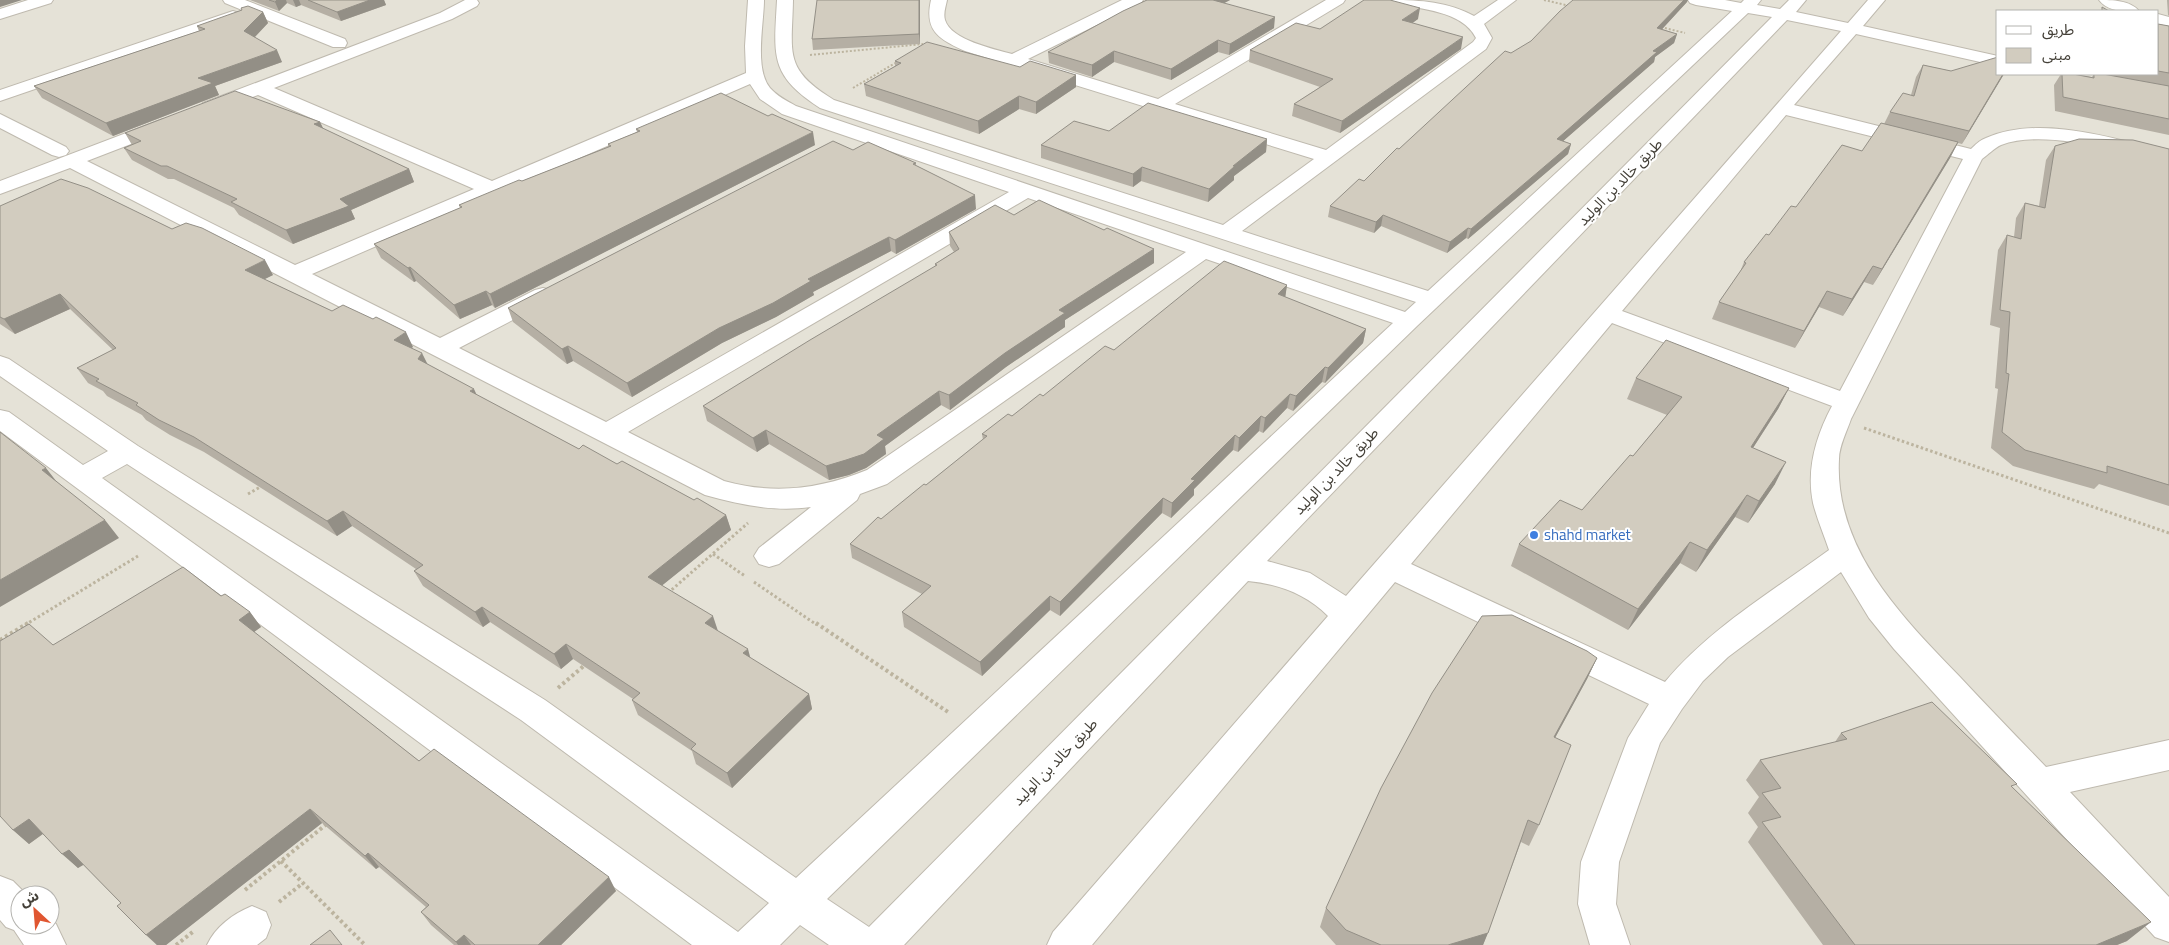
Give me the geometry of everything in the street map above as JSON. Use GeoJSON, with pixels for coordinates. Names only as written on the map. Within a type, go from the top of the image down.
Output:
{"type":"FeatureCollection","features":[{"type":"Feature","properties":{"kind":"street"},"geometry":{"type":"LineString","coordinates":[[0,14],[45,0]]}},
{"type":"Feature","properties":{"kind":"street"},"geometry":{"type":"LineString","coordinates":[[231,0],[340,44]]}},
{"type":"Feature","properties":{"kind":"street"},"geometry":{"type":"LineString","coordinates":[[440,0],[404,19],[340,44],[195,106],[258,88],[478,2]]}},
{"type":"Feature","properties":{"kind":"street"},"geometry":{"type":"LineString","coordinates":[[451,0],[478,2]]}},
{"type":"Feature","properties":{"kind":"street"},"geometry":{"type":"LineString","coordinates":[[756,0],[754,76],[760,88],[772,100],[789,110],[1409,321]]}},
{"type":"Feature","properties":{"kind":"street"},"geometry":{"type":"LineString","coordinates":[[785,0],[784,57],[787,70],[795,82],[808,93],[827,104],[1433,300]]}},
{"type":"Feature","properties":{"kind":"street"},"geometry":{"type":"LineString","coordinates":[[939,0],[936,20],[948,34],[971,47],[1329,157]]}},
{"type":"Feature","properties":{"kind":"street"},"geometry":{"type":"LineString","coordinates":[[1013,60],[1135,0]]}},
{"type":"Feature","properties":{"kind":"street"},"geometry":{"type":"LineString","coordinates":[[1160,105],[1337,0]]}},
{"type":"Feature","properties":{"kind":"street"},"geometry":{"type":"LineString","coordinates":[[1226,233],[1480,46],[1484,38],[1482,30],[1475,23],[1449,11],[1400,0]]}},
{"type":"Feature","properties":{"kind":"street"},"geometry":{"type":"LineString","coordinates":[[1475,23],[1508,0]]}},
{"type":"Feature","properties":{"kind":"street"},"geometry":{"type":"LineString","coordinates":[[1696,0],[1750,2],[1790,8],[1996,60]]}},
{"type":"Feature","properties":{"kind":"street"},"geometry":{"type":"LineString","coordinates":[[1067,945],[1782,108],[1877,0]]}},
{"type":"Feature","properties":{"kind":"street"},"geometry":{"type":"LineString","coordinates":[[2107,0],[2129,10]]}},
{"type":"Feature","properties":{"kind":"street"},"geometry":{"type":"LineString","coordinates":[[752,945],[1409,321],[1750,2]]}},
{"type":"Feature","properties":{"kind":"street","name":"طريق خالد بن الوليد"},"geometry":{"type":"LineString","coordinates":[[878,945],[1240,569],[1790,8]]}},
{"type":"Feature","properties":{"kind":"street"},"geometry":{"type":"LineString","coordinates":[[0,96],[254,9]]}},
{"type":"Feature","properties":{"kind":"street"},"geometry":{"type":"LineString","coordinates":[[1855,25],[1996,49]]}},
{"type":"Feature","properties":{"kind":"street"},"geometry":{"type":"LineString","coordinates":[[294,274],[754,76]]}},
{"type":"Feature","properties":{"kind":"street"},"geometry":{"type":"LineString","coordinates":[[258,88],[492,189]]}},
{"type":"Feature","properties":{"kind":"street"},"geometry":{"type":"LineString","coordinates":[[1782,108],[1974,156]]}},
{"type":"Feature","properties":{"kind":"street"},"geometry":{"type":"LineString","coordinates":[[0,188],[65,156],[173,114]]}},
{"type":"Feature","properties":{"kind":"street"},"geometry":{"type":"LineString","coordinates":[[0,120],[65,156],[439,348],[715,488],[742,497],[775,500],[828,495],[854,487],[876,477],[1202,252]]}},
{"type":"Feature","properties":{"kind":"street"},"geometry":{"type":"LineString","coordinates":[[830,148],[857,134]]}},
{"type":"Feature","properties":{"kind":"street"},"geometry":{"type":"LineString","coordinates":[[2169,158],[2094,141],[2051,135],[2017,136],[1992,142],[1974,156],[1842,411],[1825,457],[1827,502],[1845,554],[1876,603],[1905,640],[2169,924]]}},
{"type":"Feature","properties":{"kind":"street"},"geometry":{"type":"LineString","coordinates":[[0,173],[65,156]]}},
{"type":"Feature","properties":{"kind":"street"},"geometry":{"type":"LineString","coordinates":[[607,433],[1025,191]]}},
{"type":"Feature","properties":{"kind":"street"},"geometry":{"type":"LineString","coordinates":[[439,348],[564,284]]}},
{"type":"Feature","properties":{"kind":"street"},"geometry":{"type":"LineString","coordinates":[[1607,313],[1842,411]]}},
{"type":"Feature","properties":{"kind":"street"},"geometry":{"type":"LineString","coordinates":[[0,364],[128,452],[533,710],[798,902],[863,945]]}},
{"type":"Feature","properties":{"kind":"street"},"geometry":{"type":"LineString","coordinates":[[0,418],[724,945]]}},
{"type":"Feature","properties":{"kind":"street"},"geometry":{"type":"LineString","coordinates":[[81,478],[128,452]]}},
{"type":"Feature","properties":{"kind":"street"},"geometry":{"type":"LineString","coordinates":[[769,556],[854,487]]}},
{"type":"Feature","properties":{"kind":"street"},"geometry":{"type":"LineString","coordinates":[[1610,945],[1597,904],[1600,862],[1645,738],[1670,699],[1692,672],[1717,648],[1845,554]]}},
{"type":"Feature","properties":{"kind":"street"},"geometry":{"type":"LineString","coordinates":[[1390,567],[1670,699]]}},
{"type":"Feature","properties":{"kind":"street"},"geometry":{"type":"LineString","coordinates":[[1240,569],[1265,570],[1312,586],[1332,600],[1348,616]]}},
{"type":"Feature","properties":{"kind":"street"},"geometry":{"type":"LineString","coordinates":[[2038,784],[2169,755]]}},
{"type":"Feature","properties":{"kind":"street"},"geometry":{"type":"LineString","coordinates":[[0,894],[10,904]]}},
{"type":"Feature","properties":{"kind":"path"},"geometry":{"type":"LineString","coordinates":[[1544,0],[1572,6]]}},
{"type":"Feature","properties":{"kind":"path"},"geometry":{"type":"LineString","coordinates":[[1656,26],[1712,39]]}},
{"type":"Feature","properties":{"kind":"path"},"geometry":{"type":"LineString","coordinates":[[784,57],[928,44],[919,49]]}},
{"type":"Feature","properties":{"kind":"path"},"geometry":{"type":"LineString","coordinates":[[827,104],[902,59]]}},
{"type":"Feature","properties":{"kind":"path"},"geometry":{"type":"LineString","coordinates":[[1842,411],[2169,533]]}},
{"type":"Feature","properties":{"kind":"path"},"geometry":{"type":"LineString","coordinates":[[220,511],[262,486]]}},
{"type":"Feature","properties":{"kind":"path"},"geometry":{"type":"LineString","coordinates":[[660,600],[775,500]]}},
{"type":"Feature","properties":{"kind":"path"},"geometry":{"type":"LineString","coordinates":[[0,640],[166,539]]}},
{"type":"Feature","properties":{"kind":"path"},"geometry":{"type":"LineString","coordinates":[[713,554],[978,732]]}},
{"type":"Feature","properties":{"kind":"path"},"geometry":{"type":"LineString","coordinates":[[533,710],[593,658]]}},
{"type":"Feature","properties":{"kind":"path"},"geometry":{"type":"LineString","coordinates":[[176,945],[228,923],[282,861],[336,817]]}},
{"type":"Feature","properties":{"kind":"path"},"geometry":{"type":"LineString","coordinates":[[282,861],[365,945]]}},
{"type":"Feature","properties":{"kind":"shaded area"},"geometry":{"type":"Polygon","coordinates":[[[0,0],[2169,0],[2169,945],[0,945],[0,0]]]}},
{"type":"Feature","properties":{"kind":"building"},"geometry":{"type":"Polygon","coordinates":[[[308,0],[370,0],[337,12],[308,0]]]}},
{"type":"Feature","properties":{"kind":"building"},"geometry":{"type":"Polygon","coordinates":[[[817,0],[919,0],[919,34],[812,39],[817,0]]]}},
{"type":"Feature","properties":{"kind":"building"},"geometry":{"type":"Polygon","coordinates":[[[1147,0],[1213,0],[1275,17],[1230,44],[1218,40],[1171,69],[1114,51],[1092,65],[1048,52],[1147,0]]]}},
{"type":"Feature","properties":{"kind":"building"},"geometry":{"type":"Polygon","coordinates":[[[1364,0],[1390,0],[1420,8],[1402,20],[1463,37],[1342,121],[1294,104],[1333,79],[1250,50],[1296,23],[1320,29],[1364,0]]]}},
{"type":"Feature","properties":{"kind":"building"},"geometry":{"type":"Polygon","coordinates":[[[1573,0],[1684,0],[1657,28],[1677,34],[1653,51],[1657,52],[1557,139],[1571,144],[1471,229],[1468,228],[1450,242],[1383,215],[1376,222],[1330,206],[1359,179],[1364,181],[1397,148],[1399,149],[1505,51],[1511,53],[1531,41],[1573,0]]]}},
{"type":"Feature","properties":{"kind":"building"},"geometry":{"type":"Polygon","coordinates":[[[248,6],[263,12],[244,31],[277,50],[198,78],[213,83],[106,123],[34,86],[205,29],[197,26],[242,10],[241,8],[248,6]]]}},
{"type":"Feature","properties":{"kind":"building"},"geometry":{"type":"Polygon","coordinates":[[[2159,24],[2169,26],[2169,73],[2159,71],[2159,24]]]}},
{"type":"Feature","properties":{"kind":"building"},"geometry":{"type":"Polygon","coordinates":[[[927,42],[1020,67],[1030,61],[1076,75],[1036,102],[1019,96],[978,121],[864,84],[901,63],[895,61],[927,42]]]}},
{"type":"Feature","properties":{"kind":"building"},"geometry":{"type":"Polygon","coordinates":[[[1996,58],[1996,75],[2002,75],[1969,131],[1890,112],[1903,93],[1914,96],[1923,65],[1951,71],[1996,58]]]}},
{"type":"Feature","properties":{"kind":"building"},"geometry":{"type":"Polygon","coordinates":[[[2062,75],[2078,75],[2094,78],[2094,75],[2108,75],[2169,86],[2169,119],[2063,97],[2062,75]]]}},
{"type":"Feature","properties":{"kind":"building"},"geometry":{"type":"Polygon","coordinates":[[[235,91],[320,122],[314,124],[409,169],[340,199],[349,206],[286,230],[231,202],[237,199],[124,148],[141,141],[125,133],[235,91]]]}},
{"type":"Feature","properties":{"kind":"building"},"geometry":{"type":"Polygon","coordinates":[[[721,93],[768,116],[772,114],[813,132],[490,294],[486,291],[454,305],[410,267],[408,268],[374,244],[462,207],[459,205],[519,180],[522,181],[611,146],[608,144],[640,131],[636,129],[721,93]]]}},
{"type":"Feature","properties":{"kind":"building"},"geometry":{"type":"Polygon","coordinates":[[[1148,103],[1267,139],[1233,166],[1235,166],[1209,189],[1142,167],[1133,174],[1041,145],[1074,121],[1109,131],[1148,103]]]}},
{"type":"Feature","properties":{"kind":"building"},"geometry":{"type":"Polygon","coordinates":[[[1881,123],[1958,142],[1882,269],[1873,266],[1852,299],[1827,291],[1804,331],[1719,302],[1746,263],[1744,262],[1766,234],[1769,235],[1791,206],[1796,207],[1842,145],[1862,151],[1881,123]]]}},
{"type":"Feature","properties":{"kind":"building"},"geometry":{"type":"Polygon","coordinates":[[[2079,139],[2133,140],[2169,149],[2169,485],[2107,466],[2107,473],[2025,450],[2002,432],[2009,374],[2006,373],[2010,312],[2000,310],[2007,235],[2021,239],[2025,203],[2045,208],[2055,146],[2079,139]]]}},
{"type":"Feature","properties":{"kind":"building"},"geometry":{"type":"Polygon","coordinates":[[[833,141],[853,150],[868,142],[916,163],[913,164],[975,195],[895,240],[889,237],[808,279],[811,281],[773,303],[719,328],[627,383],[568,346],[562,349],[508,308],[833,141]]]}},
{"type":"Feature","properties":{"kind":"building"},"geometry":{"type":"Polygon","coordinates":[[[61,179],[88,188],[172,229],[186,223],[202,228],[265,260],[245,270],[332,311],[343,305],[373,319],[376,317],[406,332],[394,340],[422,353],[418,359],[474,389],[470,391],[579,449],[583,445],[617,464],[622,461],[694,500],[697,498],[726,515],[648,577],[713,616],[705,623],[748,649],[743,653],[809,694],[727,773],[691,749],[696,744],[632,700],[640,693],[566,644],[554,654],[482,607],[475,612],[414,571],[423,565],[343,511],[327,521],[194,437],[159,420],[136,405],[138,403],[96,381],[99,379],[77,368],[116,348],[60,294],[4,319],[0,317],[0,206],[61,179]]]}},
{"type":"Feature","properties":{"kind":"building"},"geometry":{"type":"Polygon","coordinates":[[[1039,200],[1104,230],[1107,228],[1154,249],[1059,310],[1065,313],[1005,353],[949,395],[939,391],[877,435],[884,439],[864,454],[826,466],[766,430],[753,438],[703,406],[937,265],[935,264],[959,249],[949,232],[995,205],[1014,215],[1039,200]]]}},
{"type":"Feature","properties":{"kind":"building"},"geometry":{"type":"Polygon","coordinates":[[[1224,261],[1287,285],[1278,294],[1366,329],[1328,368],[1325,367],[1296,396],[1290,394],[1265,418],[1261,416],[1239,438],[1235,435],[1191,479],[1195,480],[1172,503],[1163,498],[1060,602],[1050,596],[980,662],[902,612],[931,586],[850,544],[878,517],[881,519],[987,436],[982,434],[1008,414],[1012,416],[1040,394],[1043,396],[1105,346],[1114,350],[1224,261]]]}},
{"type":"Feature","properties":{"kind":"building"},"geometry":{"type":"Polygon","coordinates":[[[1666,340],[1789,388],[1751,447],[1786,462],[1759,501],[1747,495],[1707,550],[1690,542],[1638,609],[1519,544],[1560,500],[1582,510],[1630,455],[1633,456],[1682,397],[1636,378],[1666,340]]]}},
{"type":"Feature","properties":{"kind":"building"},"geometry":{"type":"Polygon","coordinates":[[[0,432],[46,468],[42,470],[105,520],[0,580],[0,432]]]}},
{"type":"Feature","properties":{"kind":"building"},"geometry":{"type":"Polygon","coordinates":[[[183,567],[221,596],[225,594],[250,612],[239,620],[419,761],[434,749],[609,877],[538,945],[475,945],[464,935],[456,942],[421,912],[429,905],[368,853],[365,856],[310,809],[146,935],[117,906],[121,903],[69,850],[62,854],[29,819],[13,830],[0,816],[0,641],[29,624],[53,645],[183,567]]]}},
{"type":"Feature","properties":{"kind":"building"},"geometry":{"type":"Polygon","coordinates":[[[1512,615],[1587,651],[1597,658],[1554,737],[1571,745],[1539,825],[1528,820],[1488,933],[1448,945],[1381,945],[1346,930],[1326,908],[1381,788],[1432,693],[1482,616],[1512,615]]]}},
{"type":"Feature","properties":{"kind":"building"},"geometry":{"type":"Polygon","coordinates":[[[1932,702],[2017,784],[2011,786],[2151,922],[2096,945],[1855,945],[1762,822],[1781,817],[1762,793],[1781,788],[1760,760],[1847,739],[1841,733],[1932,702]]]}},
{"type":"Feature","properties":{"kind":"building"},"geometry":{"type":"Polygon","coordinates":[[[330,930],[342,945],[310,945],[330,930]]]}},
{"type":"Feature","properties":{"kind":"place","name":"shahd market"},"geometry":{"type":"Point","coordinates":[1534,535]}}]}
